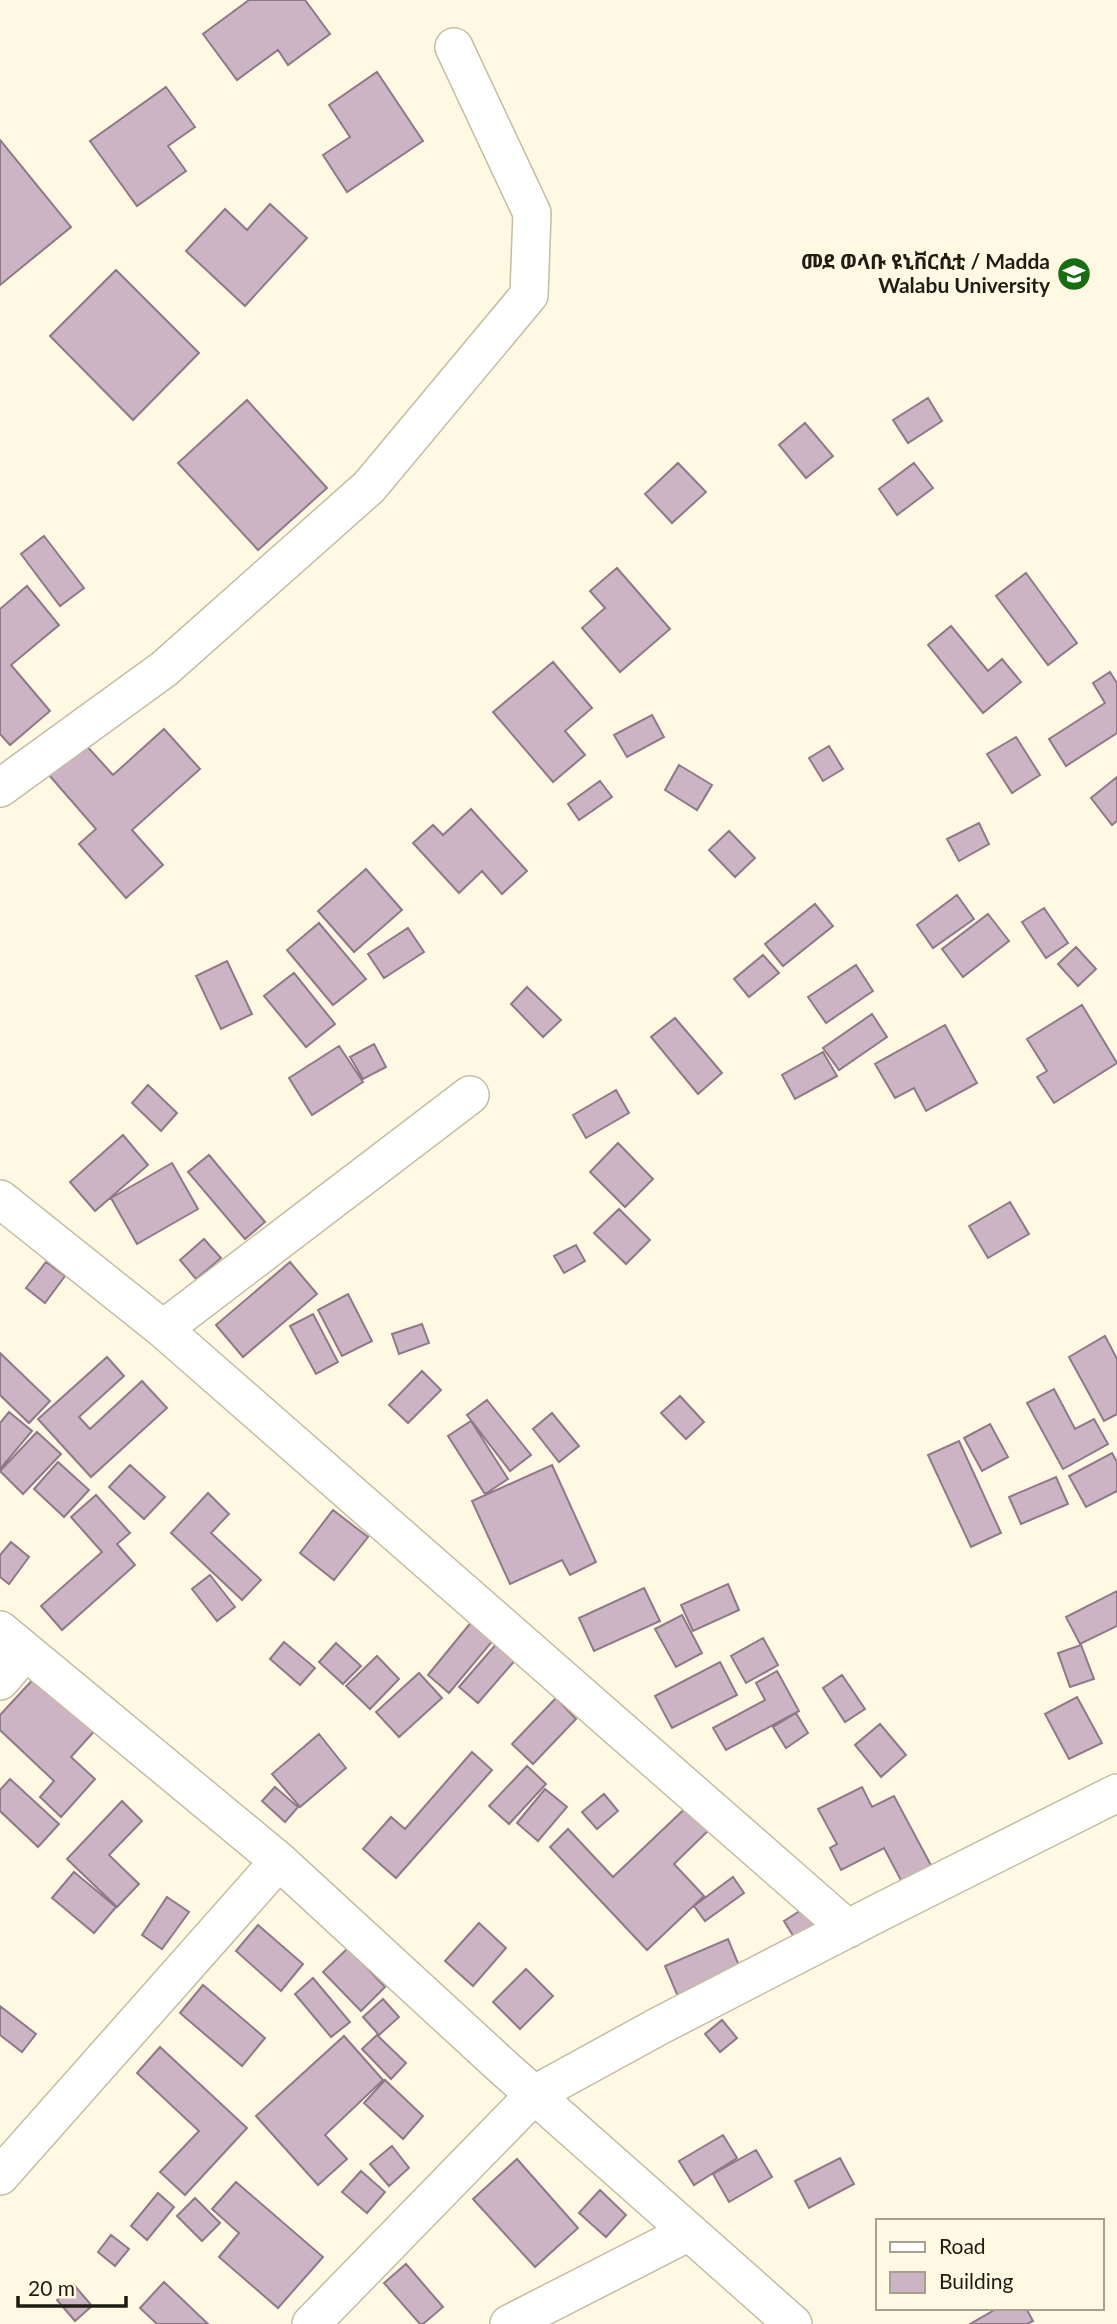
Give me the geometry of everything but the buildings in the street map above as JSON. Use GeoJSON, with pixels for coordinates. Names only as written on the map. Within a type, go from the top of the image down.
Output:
{"type":"FeatureCollection","features":[{"type":"Feature","properties":{"kind":"street"},"geometry":{"type":"LineString","coordinates":[[0,788],[164,669],[369,487],[529,295],[532,213],[454,47]]}},
{"type":"Feature","properties":{"kind":"street"},"geometry":{"type":"LineString","coordinates":[[163,1329],[470,1095]]}},
{"type":"Feature","properties":{"kind":"street"},"geometry":{"type":"LineString","coordinates":[[0,1199],[163,1329],[848,1929]]}},
{"type":"Feature","properties":{"kind":"street"},"geometry":{"type":"LineString","coordinates":[[0,1681],[13,1641],[279,1861],[793,2324]]}},
{"type":"Feature","properties":{"kind":"street"},"geometry":{"type":"LineString","coordinates":[[311,2324],[535,2094],[659,2026],[1117,1793]]}},
{"type":"Feature","properties":{"kind":"street"},"geometry":{"type":"LineString","coordinates":[[0,2176],[279,1861]]}},
{"type":"Feature","properties":{"kind":"street"},"geometry":{"type":"LineString","coordinates":[[509,2324],[690,2232]]}},
{"type":"Feature","properties":{"kind":"place","name":"መደ ወላቡ ዩኒቨርሲቲ / Madda Walabu University"},"geometry":{"type":"Point","coordinates":[1074,274]}}]}
